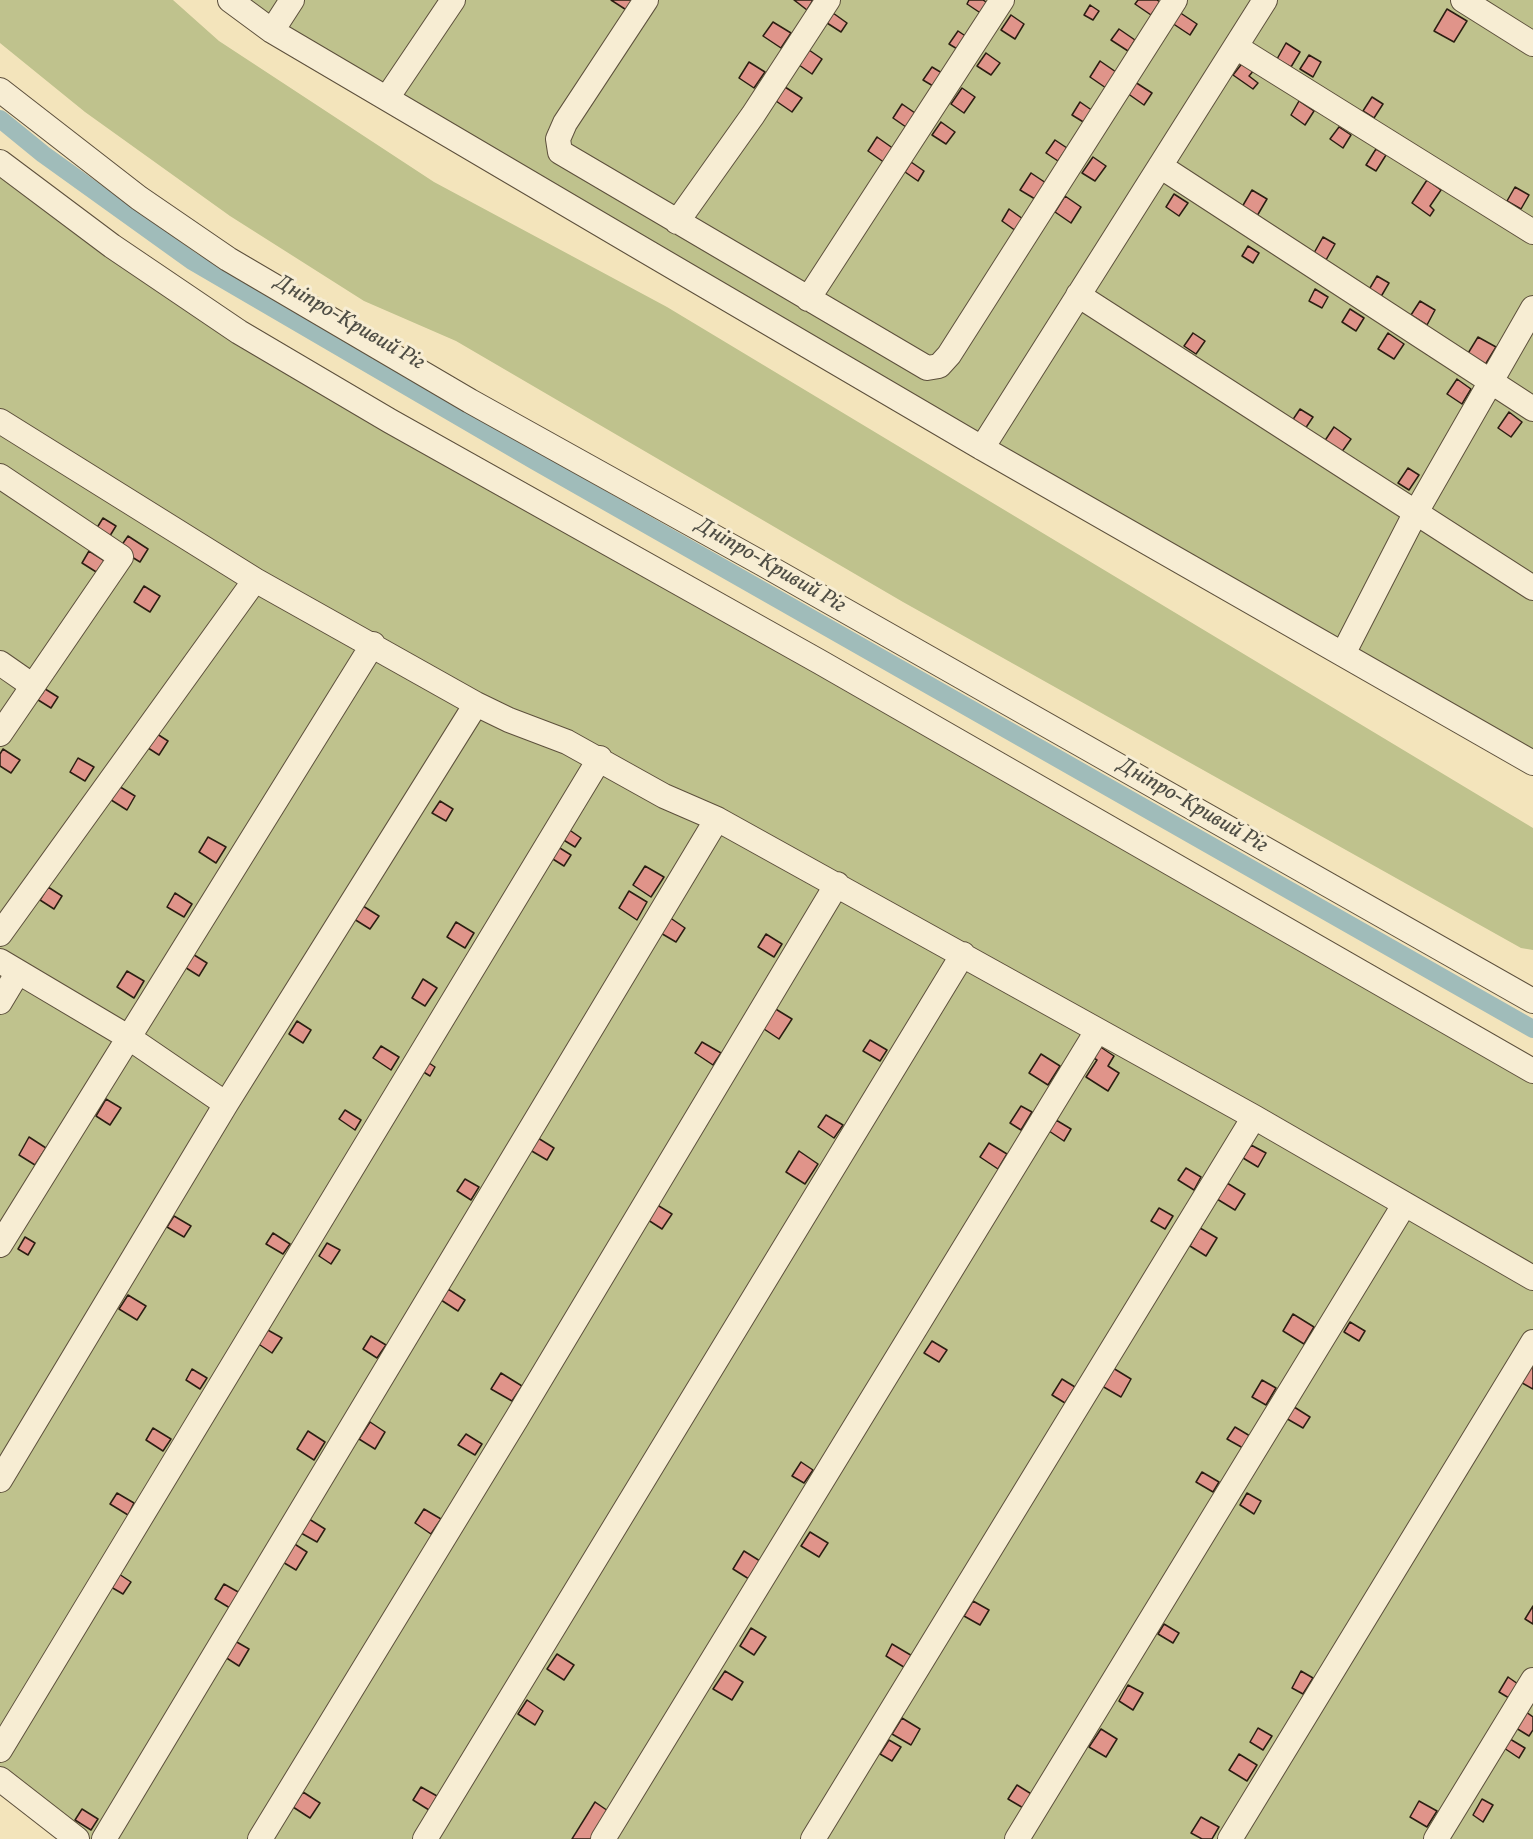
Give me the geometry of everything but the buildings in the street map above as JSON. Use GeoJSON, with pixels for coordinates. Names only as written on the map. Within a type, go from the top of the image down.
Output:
{"type":"FeatureCollection","features":[{"type":"Feature","properties":{"kind":"street"},"geometry":{"type":"LineString","coordinates":[[230,0],[272,31],[664,262],[982,448],[1533,763]]}},
{"type":"Feature","properties":{"kind":"street"},"geometry":{"type":"LineString","coordinates":[[272,31],[292,0]]}},
{"type":"Feature","properties":{"kind":"street"},"geometry":{"type":"LineString","coordinates":[[387,98],[453,0]]}},
{"type":"Feature","properties":{"kind":"street"},"geometry":{"type":"LineString","coordinates":[[646,0],[565,123],[558,140],[560,152],[927,368],[939,366],[1174,0]]}},
{"type":"Feature","properties":{"kind":"street"},"geometry":{"type":"LineString","coordinates":[[664,262],[681,225],[828,0]]}},
{"type":"Feature","properties":{"kind":"street"},"geometry":{"type":"LineString","coordinates":[[808,300],[1002,0]]}},
{"type":"Feature","properties":{"kind":"street"},"geometry":{"type":"LineString","coordinates":[[982,448],[1265,0]]}},
{"type":"Feature","properties":{"kind":"street"},"geometry":{"type":"LineString","coordinates":[[1463,0],[1533,44]]}},
{"type":"Feature","properties":{"kind":"street"},"geometry":{"type":"LineString","coordinates":[[1236,46],[1533,232]]}},
{"type":"Feature","properties":{"kind":"street"},"geometry":{"type":"LineString","coordinates":[[0,90],[139,198],[228,259],[470,401],[763,564],[1533,1001]]}},
{"type":"Feature","properties":{"kind":"street"},"geometry":{"type":"LineString","coordinates":[[0,162],[112,246],[239,332],[390,421],[841,674],[1533,1071]]}},
{"type":"Feature","properties":{"kind":"street"},"geometry":{"type":"LineString","coordinates":[[1160,166],[1533,409]]}},
{"type":"Feature","properties":{"kind":"street"},"geometry":{"type":"LineString","coordinates":[[1078,295],[1414,514],[1533,588]]}},
{"type":"Feature","properties":{"kind":"street"},"geometry":{"type":"LineString","coordinates":[[1343,654],[1414,514],[1533,308]]}},
{"type":"Feature","properties":{"kind":"street"},"geometry":{"type":"LineString","coordinates":[[5,431],[255,580],[373,644],[476,704],[600,758],[664,796],[717,819],[837,884],[1254,1117],[1533,1278]]}},
{"type":"Feature","properties":{"kind":"street"},"geometry":{"type":"LineString","coordinates":[[0,476],[121,557],[0,734]]}},
{"type":"Feature","properties":{"kind":"street"},"geometry":{"type":"LineString","coordinates":[[0,934],[255,580]]}},
{"type":"Feature","properties":{"kind":"street"},"geometry":{"type":"LineString","coordinates":[[0,1245],[373,644]]}},
{"type":"Feature","properties":{"kind":"street"},"geometry":{"type":"LineString","coordinates":[[0,663],[33,686]]}},
{"type":"Feature","properties":{"kind":"street"},"geometry":{"type":"LineString","coordinates":[[0,1480],[226,1104],[476,704]]}},
{"type":"Feature","properties":{"kind":"street"},"geometry":{"type":"LineString","coordinates":[[0,1750],[600,758]]}},
{"type":"Feature","properties":{"kind":"street"},"geometry":{"type":"LineString","coordinates":[[104,1839],[717,819]]}},
{"type":"Feature","properties":{"kind":"street"},"geometry":{"type":"LineString","coordinates":[[260,1839],[517,1418],[837,884]]}},
{"type":"Feature","properties":{"kind":"street"},"geometry":{"type":"LineString","coordinates":[[425,1839],[963,954]]}},
{"type":"Feature","properties":{"kind":"street"},"geometry":{"type":"LineString","coordinates":[[0,1002],[9,967],[128,1037],[226,1104]]}},
{"type":"Feature","properties":{"kind":"street"},"geometry":{"type":"LineString","coordinates":[[603,1839],[1097,1031]]}},
{"type":"Feature","properties":{"kind":"street"},"geometry":{"type":"LineString","coordinates":[[813,1839],[1254,1117]]}},
{"type":"Feature","properties":{"kind":"street"},"geometry":{"type":"LineString","coordinates":[[1017,1839],[1404,1205]]}},
{"type":"Feature","properties":{"kind":"street"},"geometry":{"type":"LineString","coordinates":[[1230,1839],[1533,1342]]}},
{"type":"Feature","properties":{"kind":"street"},"geometry":{"type":"LineString","coordinates":[[1436,1839],[1533,1680]]}},
{"type":"Feature","properties":{"kind":"street"},"geometry":{"type":"LineString","coordinates":[[0,1779],[77,1839]]}},
{"type":"Feature","properties":{"kind":"green space"},"geometry":{"type":"Polygon","coordinates":[[[0,0],[173,0],[219,41],[434,182],[667,307],[1533,828],[1533,950],[1521,948],[903,602],[456,341],[364,301],[230,216],[85,112],[0,43],[0,0]]]}},
{"type":"Feature","properties":{"kind":"green space"},"geometry":{"type":"Polygon","coordinates":[[[230,0],[1533,0],[1533,763],[230,0]]]}},
{"type":"Feature","properties":{"kind":"green space"},"geometry":{"type":"Polygon","coordinates":[[[0,162],[112,246],[1533,1071],[1533,1839],[77,1839],[0,1779],[0,162]]]}},
{"type":"Feature","properties":{"kind":"waterway","name":"Дніпро-Кривий Ріг"},"geometry":{"type":"LineString","coordinates":[[0,119],[43,154],[192,261],[535,461],[1533,1029]]}}]}
